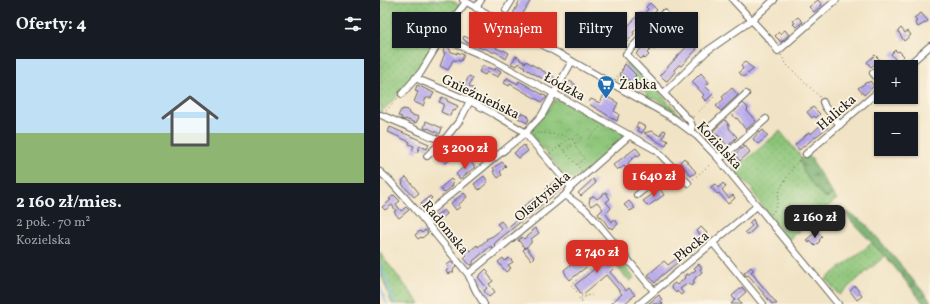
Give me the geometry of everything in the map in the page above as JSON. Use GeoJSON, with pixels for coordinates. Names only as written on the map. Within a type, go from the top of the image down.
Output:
{"type":"FeatureCollection","features":[{"type":"Feature","properties":{"kind":"street"},"geometry":{"type":"LineString","coordinates":[[476,8],[481,0]]}},
{"type":"Feature","properties":{"kind":"street"},"geometry":{"type":"LineString","coordinates":[[506,10],[512,0]]}},
{"type":"Feature","properties":{"kind":"street"},"geometry":{"type":"LineString","coordinates":[[733,0],[778,51],[836,0]]}},
{"type":"Feature","properties":{"kind":"street"},"geometry":{"type":"LineString","coordinates":[[664,93],[707,51],[752,20],[774,0]]}},
{"type":"Feature","properties":{"kind":"street"},"geometry":{"type":"LineString","coordinates":[[458,12],[465,1]]}},
{"type":"Feature","properties":{"kind":"street","name":"Kozielska"},"geometry":{"type":"LineString","coordinates":[[465,1],[572,61],[614,87],[673,118],[691,130],[718,157],[838,304]]}},
{"type":"Feature","properties":{"kind":"street","name":"Łódzka"},"geometry":{"type":"LineString","coordinates":[[461,46],[494,60],[656,150],[688,183]]}},
{"type":"Feature","properties":{"kind":"street"},"geometry":{"type":"LineString","coordinates":[[911,53],[915,59],[930,46]]}},
{"type":"Feature","properties":{"kind":"street"},"geometry":{"type":"LineString","coordinates":[[635,47],[628,55],[690,120],[692,126],[691,130]]}},
{"type":"Feature","properties":{"kind":"street"},"geometry":{"type":"LineString","coordinates":[[402,94],[421,72],[436,48]]}},
{"type":"Feature","properties":{"kind":"street"},"geometry":{"type":"LineString","coordinates":[[423,218],[526,133],[542,115],[572,61]]}},
{"type":"Feature","properties":{"kind":"street","name":"Gnieźnieńska"},"geometry":{"type":"LineString","coordinates":[[415,78],[470,102],[496,115],[526,133],[571,187]]}},
{"type":"Feature","properties":{"kind":"street"},"geometry":{"type":"LineString","coordinates":[[746,94],[705,132],[718,157],[724,156],[766,119]]}},
{"type":"Feature","properties":{"kind":"street","name":"Halicka"},"geometry":{"type":"LineString","coordinates":[[806,154],[874,95]]}},
{"type":"Feature","properties":{"kind":"street"},"geometry":{"type":"LineString","coordinates":[[427,156],[460,120],[470,102]]}},
{"type":"Feature","properties":{"kind":"street"},"geometry":{"type":"LineString","coordinates":[[823,102],[825,107],[840,125]]}},
{"type":"Feature","properties":{"kind":"street"},"geometry":{"type":"LineString","coordinates":[[381,115],[442,141]]}},
{"type":"Feature","properties":{"kind":"street","name":"Olsztyńska"},"geometry":{"type":"LineString","coordinates":[[468,274],[566,195],[571,187],[630,135]]}},
{"type":"Feature","properties":{"kind":"street"},"geometry":{"type":"LineString","coordinates":[[637,195],[672,167]]}},
{"type":"Feature","properties":{"kind":"street","name":"Radomska"},"geometry":{"type":"LineString","coordinates":[[380,172],[401,192],[468,274],[484,304]]}},
{"type":"Feature","properties":{"kind":"street"},"geometry":{"type":"LineString","coordinates":[[564,178],[569,180],[582,177]]}},
{"type":"Feature","properties":{"kind":"street"},"geometry":{"type":"LineString","coordinates":[[566,195],[590,214],[654,292]]}},
{"type":"Feature","properties":{"kind":"street","name":"Płocka"},"geometry":{"type":"LineString","coordinates":[[639,304],[757,206]]}},
{"type":"Feature","properties":{"kind":"street"},"geometry":{"type":"LineString","coordinates":[[713,243],[763,304]]}},
{"type":"Feature","properties":{"kind":"path"},"geometry":{"type":"LineString","coordinates":[[778,51],[787,65],[819,96],[823,102]]}},
{"type":"Feature","properties":{"kind":"path"},"geometry":{"type":"LineString","coordinates":[[614,87],[628,55]]}},
{"type":"Feature","properties":{"kind":"path"},"geometry":{"type":"LineString","coordinates":[[381,115],[402,94]]}},
{"type":"Feature","properties":{"kind":"path"},"geometry":{"type":"LineString","coordinates":[[690,120],[714,97]]}},
{"type":"Feature","properties":{"kind":"path"},"geometry":{"type":"LineString","coordinates":[[588,139],[598,130],[604,121]]}},
{"type":"Feature","properties":{"kind":"path"},"geometry":{"type":"LineString","coordinates":[[531,139],[537,133],[564,136],[567,139],[572,139],[578,134],[582,139],[565,151]]}},
{"type":"Feature","properties":{"kind":"path"},"geometry":{"type":"LineString","coordinates":[[546,157],[567,139]]}},
{"type":"Feature","properties":{"kind":"path"},"geometry":{"type":"LineString","coordinates":[[572,139],[576,143],[576,148],[585,158],[577,165]]}},
{"type":"Feature","properties":{"kind":"path"},"geometry":{"type":"LineString","coordinates":[[560,146],[577,165],[582,177]]}},
{"type":"Feature","properties":{"kind":"path"},"geometry":{"type":"LineString","coordinates":[[769,215],[774,212],[782,184],[802,156],[806,154]]}},
{"type":"Feature","properties":{"kind":"path"},"geometry":{"type":"LineString","coordinates":[[688,183],[718,157]]}},
{"type":"Feature","properties":{"kind":"path"},"geometry":{"type":"LineString","coordinates":[[592,295],[581,297],[571,285],[605,257]]}},
{"type":"Feature","properties":{"kind":"path"},"geometry":{"type":"LineString","coordinates":[[581,300],[586,296]]}},
{"type":"Feature","properties":{"kind":"path"},"geometry":{"type":"LineString","coordinates":[[579,298],[584,304]]}},
{"type":"Feature","properties":{"kind":"green space"},"geometry":{"type":"Polygon","coordinates":[[[380,0],[451,0],[461,6],[457,12],[392,12],[392,48],[435,48],[415,76],[380,113],[380,0]]]}},
{"type":"Feature","properties":{"kind":"green space"},"geometry":{"type":"Polygon","coordinates":[[[630,62],[680,115],[676,116],[670,109],[654,98],[648,98],[647,94],[628,82],[624,86],[617,81],[620,75],[632,82],[625,64],[630,62]]]}},
{"type":"Feature","properties":{"kind":"green space"},"geometry":{"type":"Polygon","coordinates":[[[557,99],[624,134],[625,137],[581,176],[575,178],[565,176],[530,134],[557,99]]]}},
{"type":"Feature","properties":{"kind":"green space"},"geometry":{"type":"Polygon","coordinates":[[[780,131],[802,158],[800,161],[801,166],[814,187],[826,198],[832,193],[837,199],[788,240],[765,211],[752,189],[734,170],[780,131]]]}},
{"type":"Feature","properties":{"kind":"green space"},"geometry":{"type":"Polygon","coordinates":[[[805,156],[813,159],[812,161],[832,193],[829,197],[821,193],[807,177],[800,161],[805,156]]]}},
{"type":"Feature","properties":{"kind":"green space"},"geometry":{"type":"Polygon","coordinates":[[[844,210],[865,223],[930,300],[930,304],[924,304],[888,259],[852,222],[844,210]]]}},
{"type":"Feature","properties":{"kind":"green space"},"geometry":{"type":"Polygon","coordinates":[[[872,243],[885,256],[839,295],[826,279],[872,243]]]}},
{"type":"Feature","properties":{"kind":"green space"},"geometry":{"type":"Polygon","coordinates":[[[380,252],[420,304],[392,304],[380,271],[380,252]]]}},
{"type":"Feature","properties":{"kind":"green space"},"geometry":{"type":"Polygon","coordinates":[[[618,257],[634,278],[630,281],[613,261],[618,257]]]}},
{"type":"Feature","properties":{"kind":"building"},"geometry":{"type":"Polygon","coordinates":[[[520,0],[531,0],[524,12],[514,12],[520,0]]]}},
{"type":"Feature","properties":{"kind":"building"},"geometry":{"type":"Polygon","coordinates":[[[818,0],[822,5],[814,12],[809,7],[818,0]]]}},
{"type":"Feature","properties":{"kind":"building"},"geometry":{"type":"Polygon","coordinates":[[[650,3],[657,10],[655,12],[646,12],[648,9],[646,7],[650,3]]]}},
{"type":"Feature","properties":{"kind":"building"},"geometry":{"type":"Polygon","coordinates":[[[921,13],[928,21],[918,27],[915,22],[917,21],[914,18],[921,13]]]}},
{"type":"Feature","properties":{"kind":"building"},"geometry":{"type":"Polygon","coordinates":[[[798,17],[803,22],[796,27],[793,24],[795,23],[793,21],[798,17]]]}},
{"type":"Feature","properties":{"kind":"building"},"geometry":{"type":"Polygon","coordinates":[[[635,19],[634,34],[627,42],[627,27],[635,19]]]}},
{"type":"Feature","properties":{"kind":"building"},"geometry":{"type":"Polygon","coordinates":[[[901,28],[905,33],[908,31],[911,35],[904,41],[898,31],[901,28]]]}},
{"type":"Feature","properties":{"kind":"building"},"geometry":{"type":"Polygon","coordinates":[[[785,30],[789,35],[781,42],[775,36],[779,32],[780,34],[785,30]]]}},
{"type":"Feature","properties":{"kind":"building"},"geometry":{"type":"Polygon","coordinates":[[[464,36],[469,38],[469,43],[466,42],[463,39],[464,36]]]}},
{"type":"Feature","properties":{"kind":"building"},"geometry":{"type":"Polygon","coordinates":[[[444,48],[448,48],[450,51],[464,55],[461,61],[453,60],[448,70],[440,66],[445,53],[443,52],[444,48]]]}},
{"type":"Feature","properties":{"kind":"building"},"geometry":{"type":"Polygon","coordinates":[[[484,48],[496,48],[509,53],[506,59],[496,52],[492,52],[484,48]]]}},
{"type":"Feature","properties":{"kind":"building"},"geometry":{"type":"Polygon","coordinates":[[[642,48],[652,48],[647,53],[649,55],[645,59],[643,57],[641,59],[636,54],[642,48]]]}},
{"type":"Feature","properties":{"kind":"building"},"geometry":{"type":"Polygon","coordinates":[[[685,48],[697,49],[681,66],[679,65],[674,70],[675,72],[667,81],[660,75],[685,48]]]}},
{"type":"Feature","properties":{"kind":"building"},"geometry":{"type":"Polygon","coordinates":[[[895,50],[897,52],[899,51],[904,56],[901,59],[902,60],[896,60],[891,54],[895,50]]]}},
{"type":"Feature","properties":{"kind":"building"},"geometry":{"type":"Polygon","coordinates":[[[875,55],[880,60],[874,60],[874,65],[871,67],[867,62],[875,55]]]}},
{"type":"Feature","properties":{"kind":"building"},"geometry":{"type":"Polygon","coordinates":[[[516,56],[520,58],[520,60],[526,63],[526,61],[555,78],[552,84],[524,68],[525,67],[519,63],[517,66],[511,64],[516,56]]]}},
{"type":"Feature","properties":{"kind":"building"},"geometry":{"type":"Polygon","coordinates":[[[745,62],[754,69],[743,77],[739,72],[743,69],[741,65],[745,62]]]}},
{"type":"Feature","properties":{"kind":"building"},"geometry":{"type":"Polygon","coordinates":[[[625,64],[636,75],[632,82],[620,75],[625,64]]]}},
{"type":"Feature","properties":{"kind":"building"},"geometry":{"type":"Polygon","coordinates":[[[482,66],[495,70],[496,68],[501,71],[498,77],[487,72],[485,75],[479,72],[482,66]]]}},
{"type":"Feature","properties":{"kind":"building"},"geometry":{"type":"Polygon","coordinates":[[[701,73],[709,83],[705,86],[713,94],[706,101],[702,97],[704,95],[692,82],[701,73]]]}},
{"type":"Feature","properties":{"kind":"building"},"geometry":{"type":"Polygon","coordinates":[[[469,76],[473,78],[469,86],[476,90],[474,95],[457,87],[459,82],[465,84],[469,76]]]}},
{"type":"Feature","properties":{"kind":"building"},"geometry":{"type":"Polygon","coordinates":[[[507,78],[518,84],[519,81],[547,97],[542,102],[510,84],[509,86],[504,83],[507,78]]]}},
{"type":"Feature","properties":{"kind":"building"},"geometry":{"type":"Polygon","coordinates":[[[570,81],[576,85],[571,92],[573,93],[571,96],[566,94],[567,92],[565,90],[570,81]]]}},
{"type":"Feature","properties":{"kind":"building"},"geometry":{"type":"Polygon","coordinates":[[[870,81],[874,86],[864,95],[858,88],[867,82],[868,83],[870,81]]]}},
{"type":"Feature","properties":{"kind":"building"},"geometry":{"type":"Polygon","coordinates":[[[417,85],[434,93],[431,98],[426,98],[423,106],[414,102],[418,92],[415,91],[417,85]]]}},
{"type":"Feature","properties":{"kind":"building"},"geometry":{"type":"Polygon","coordinates":[[[732,88],[738,95],[721,111],[716,106],[724,99],[722,97],[732,88]]]}},
{"type":"Feature","properties":{"kind":"building"},"geometry":{"type":"Polygon","coordinates":[[[604,95],[618,103],[614,111],[619,114],[617,121],[589,104],[591,99],[600,103],[604,95]]]}},
{"type":"Feature","properties":{"kind":"building"},"geometry":{"type":"Polygon","coordinates":[[[442,97],[458,106],[455,111],[452,110],[450,116],[441,112],[444,104],[439,102],[442,97]]]}},
{"type":"Feature","properties":{"kind":"building"},"geometry":{"type":"Polygon","coordinates":[[[743,103],[748,108],[747,111],[756,121],[746,130],[732,114],[743,103]]]}},
{"type":"Feature","properties":{"kind":"building"},"geometry":{"type":"Polygon","coordinates":[[[813,107],[820,114],[816,118],[814,116],[812,118],[807,112],[813,107]]]}},
{"type":"Feature","properties":{"kind":"building"},"geometry":{"type":"Polygon","coordinates":[[[403,109],[408,110],[409,114],[419,117],[416,123],[401,119],[402,117],[398,116],[403,109]]]}},
{"type":"Feature","properties":{"kind":"building"},"geometry":{"type":"Polygon","coordinates":[[[521,113],[528,116],[527,117],[529,119],[527,123],[518,118],[521,113]]]}},
{"type":"Feature","properties":{"kind":"building"},"geometry":{"type":"Polygon","coordinates":[[[725,120],[729,125],[729,128],[737,137],[728,146],[713,131],[725,120]]]}},
{"type":"Feature","properties":{"kind":"building"},"geometry":{"type":"Polygon","coordinates":[[[426,121],[442,128],[440,134],[428,128],[424,128],[426,121]]]}},
{"type":"Feature","properties":{"kind":"building"},"geometry":{"type":"Polygon","coordinates":[[[824,122],[828,127],[799,150],[795,145],[809,132],[811,134],[824,122]]]}},
{"type":"Feature","properties":{"kind":"building"},"geometry":{"type":"Polygon","coordinates":[[[638,123],[646,127],[642,133],[637,130],[639,128],[636,127],[638,123]]]}},
{"type":"Feature","properties":{"kind":"building"},"geometry":{"type":"Polygon","coordinates":[[[390,127],[429,144],[427,149],[420,146],[417,153],[412,150],[414,146],[409,144],[410,142],[388,132],[390,127]]]}},
{"type":"Feature","properties":{"kind":"building"},"geometry":{"type":"Polygon","coordinates":[[[663,130],[666,131],[663,138],[668,141],[665,146],[644,133],[652,131],[660,136],[663,130]]]}},
{"type":"Feature","properties":{"kind":"building"},"geometry":{"type":"Polygon","coordinates":[[[763,130],[768,136],[758,144],[753,139],[763,130]]]}},
{"type":"Feature","properties":{"kind":"building"},"geometry":{"type":"Polygon","coordinates":[[[524,145],[528,151],[519,158],[514,153],[524,145]]]}},
{"type":"Feature","properties":{"kind":"building"},"geometry":{"type":"Polygon","coordinates":[[[745,146],[750,152],[740,161],[735,155],[745,146]]]}},
{"type":"Feature","properties":{"kind":"building"},"geometry":{"type":"Polygon","coordinates":[[[490,147],[493,152],[484,160],[480,155],[490,147]]]}},
{"type":"Feature","properties":{"kind":"building"},"geometry":{"type":"Polygon","coordinates":[[[636,148],[641,154],[636,155],[628,163],[635,171],[631,174],[624,166],[617,170],[613,165],[636,148]]]}},
{"type":"Feature","properties":{"kind":"building"},"geometry":{"type":"Polygon","coordinates":[[[446,152],[452,158],[446,163],[440,157],[446,152]]]}},
{"type":"Feature","properties":{"kind":"building"},"geometry":{"type":"Polygon","coordinates":[[[684,158],[696,172],[691,176],[680,162],[684,158]]]}},
{"type":"Feature","properties":{"kind":"building"},"geometry":{"type":"Polygon","coordinates":[[[470,161],[475,167],[460,179],[456,174],[470,161]]]}},
{"type":"Feature","properties":{"kind":"building"},"geometry":{"type":"Polygon","coordinates":[[[502,162],[506,166],[500,172],[502,175],[498,178],[493,171],[495,170],[493,168],[502,162]]]}},
{"type":"Feature","properties":{"kind":"building"},"geometry":{"type":"Polygon","coordinates":[[[484,176],[488,182],[479,190],[474,184],[484,176]]]}},
{"type":"Feature","properties":{"kind":"building"},"geometry":{"type":"Polygon","coordinates":[[[406,177],[419,193],[414,197],[402,184],[402,181],[406,177]]]}},
{"type":"Feature","properties":{"kind":"building"},"geometry":{"type":"Polygon","coordinates":[[[451,179],[454,182],[452,184],[453,185],[444,193],[440,188],[451,179]]]}},
{"type":"Feature","properties":{"kind":"building"},"geometry":{"type":"Polygon","coordinates":[[[593,179],[596,183],[581,196],[578,193],[593,179]]]}},
{"type":"Feature","properties":{"kind":"building"},"geometry":{"type":"Polygon","coordinates":[[[556,180],[563,187],[560,190],[497,241],[492,248],[491,246],[473,261],[473,264],[469,264],[464,258],[467,255],[464,251],[468,249],[470,251],[477,245],[478,247],[487,240],[486,239],[502,229],[497,224],[501,221],[507,228],[528,211],[524,206],[535,198],[538,201],[548,192],[546,189],[556,180]]]}},
{"type":"Feature","properties":{"kind":"building"},"geometry":{"type":"Polygon","coordinates":[[[723,183],[726,187],[722,190],[729,198],[733,195],[735,198],[728,204],[719,193],[717,194],[711,187],[715,184],[718,188],[723,183]]]}},
{"type":"Feature","properties":{"kind":"building"},"geometry":{"type":"Polygon","coordinates":[[[660,189],[664,195],[648,206],[643,201],[660,189]]]}},
{"type":"Feature","properties":{"kind":"building"},"geometry":{"type":"Polygon","coordinates":[[[606,192],[610,199],[606,202],[611,208],[606,214],[612,222],[614,219],[618,224],[612,229],[610,227],[609,228],[598,214],[603,209],[597,202],[591,206],[589,203],[590,198],[594,196],[597,199],[606,192]]]}},
{"type":"Feature","properties":{"kind":"building"},"geometry":{"type":"Polygon","coordinates":[[[464,193],[467,197],[458,205],[460,207],[456,210],[451,203],[464,193]]]}},
{"type":"Feature","properties":{"kind":"building"},"geometry":{"type":"Polygon","coordinates":[[[394,195],[400,201],[396,204],[401,211],[406,207],[409,210],[399,218],[394,212],[396,211],[392,205],[385,210],[382,207],[391,200],[389,199],[394,195]]]}},
{"type":"Feature","properties":{"kind":"building"},"geometry":{"type":"Polygon","coordinates":[[[430,196],[432,198],[424,209],[421,204],[430,196]]]}},
{"type":"Feature","properties":{"kind":"building"},"geometry":{"type":"Polygon","coordinates":[[[629,201],[635,208],[630,211],[624,205],[629,201]]]}},
{"type":"Feature","properties":{"kind":"building"},"geometry":{"type":"Polygon","coordinates":[[[444,210],[447,214],[439,221],[435,217],[444,210]]]}},
{"type":"Feature","properties":{"kind":"building"},"geometry":{"type":"Polygon","coordinates":[[[753,219],[756,227],[748,235],[745,232],[752,226],[749,223],[753,219]]]}},
{"type":"Feature","properties":{"kind":"building"},"geometry":{"type":"Polygon","coordinates":[[[701,227],[707,233],[702,237],[697,231],[701,227]]]}},
{"type":"Feature","properties":{"kind":"building"},"geometry":{"type":"Polygon","coordinates":[[[535,228],[539,233],[531,239],[531,243],[525,248],[518,240],[522,237],[524,239],[532,233],[531,231],[535,228]]]}},
{"type":"Feature","properties":{"kind":"building"},"geometry":{"type":"Polygon","coordinates":[[[425,230],[428,233],[422,238],[421,237],[418,239],[415,235],[420,231],[422,233],[425,230]]]}},
{"type":"Feature","properties":{"kind":"building"},"geometry":{"type":"Polygon","coordinates":[[[817,231],[822,237],[815,246],[810,241],[809,243],[806,240],[817,231]]]}},
{"type":"Feature","properties":{"kind":"building"},"geometry":{"type":"Polygon","coordinates":[[[596,246],[604,250],[613,263],[611,265],[614,268],[610,272],[626,291],[629,288],[635,295],[624,304],[610,304],[622,294],[606,275],[582,295],[575,285],[605,260],[601,255],[570,280],[566,275],[564,270],[587,251],[588,252],[596,246]]]}},
{"type":"Feature","properties":{"kind":"building"},"geometry":{"type":"Polygon","coordinates":[[[688,246],[696,247],[688,254],[684,249],[688,246]]]}},
{"type":"Feature","properties":{"kind":"building"},"geometry":{"type":"Polygon","coordinates":[[[526,247],[534,257],[531,260],[523,250],[526,247]]]}},
{"type":"Feature","properties":{"kind":"building"},"geometry":{"type":"Polygon","coordinates":[[[680,256],[682,259],[655,283],[648,275],[664,261],[668,265],[680,256]]]}},
{"type":"Feature","properties":{"kind":"building"},"geometry":{"type":"Polygon","coordinates":[[[503,258],[505,261],[509,258],[513,262],[508,265],[511,268],[506,272],[498,262],[503,258]]]}},
{"type":"Feature","properties":{"kind":"building"},"geometry":{"type":"Polygon","coordinates":[[[451,262],[456,267],[453,270],[454,272],[448,274],[446,271],[449,268],[447,265],[451,262]]]}},
{"type":"Feature","properties":{"kind":"building"},"geometry":{"type":"Polygon","coordinates":[[[699,264],[702,268],[700,269],[702,272],[693,281],[695,283],[691,286],[690,284],[687,284],[680,289],[683,293],[681,295],[677,291],[676,293],[671,287],[672,285],[675,283],[677,285],[685,278],[684,277],[686,274],[689,275],[696,270],[694,268],[699,264]]]}},
{"type":"Feature","properties":{"kind":"building"},"geometry":{"type":"Polygon","coordinates":[[[751,267],[754,270],[751,272],[777,304],[772,304],[751,278],[748,275],[746,276],[744,273],[751,267]]]}},
{"type":"Feature","properties":{"kind":"building"},"geometry":{"type":"Polygon","coordinates":[[[486,269],[493,281],[489,284],[495,292],[489,297],[484,291],[487,288],[478,277],[486,269]]]}},
{"type":"Feature","properties":{"kind":"building"},"geometry":{"type":"Polygon","coordinates":[[[855,286],[862,296],[857,300],[850,291],[855,286]]]}},
{"type":"Feature","properties":{"kind":"building"},"geometry":{"type":"Polygon","coordinates":[[[742,287],[746,292],[738,299],[742,304],[731,304],[735,300],[732,296],[742,287]]]}},
{"type":"Feature","properties":{"kind":"building"},"geometry":{"type":"Polygon","coordinates":[[[659,295],[662,300],[660,301],[663,304],[648,304],[659,295]]]}},
{"type":"Feature","properties":{"kind":"waterway"},"geometry":{"type":"LineString","coordinates":[[380,264],[395,304]]}},
{"type":"Feature","properties":{"kind":"waterway"},"geometry":{"type":"LineString","coordinates":[[380,286],[387,304]]}},
{"type":"Feature","properties":{"kind":"place","name":"Żabka"},"geometry":{"type":"Point","coordinates":[606,99]}}]}
